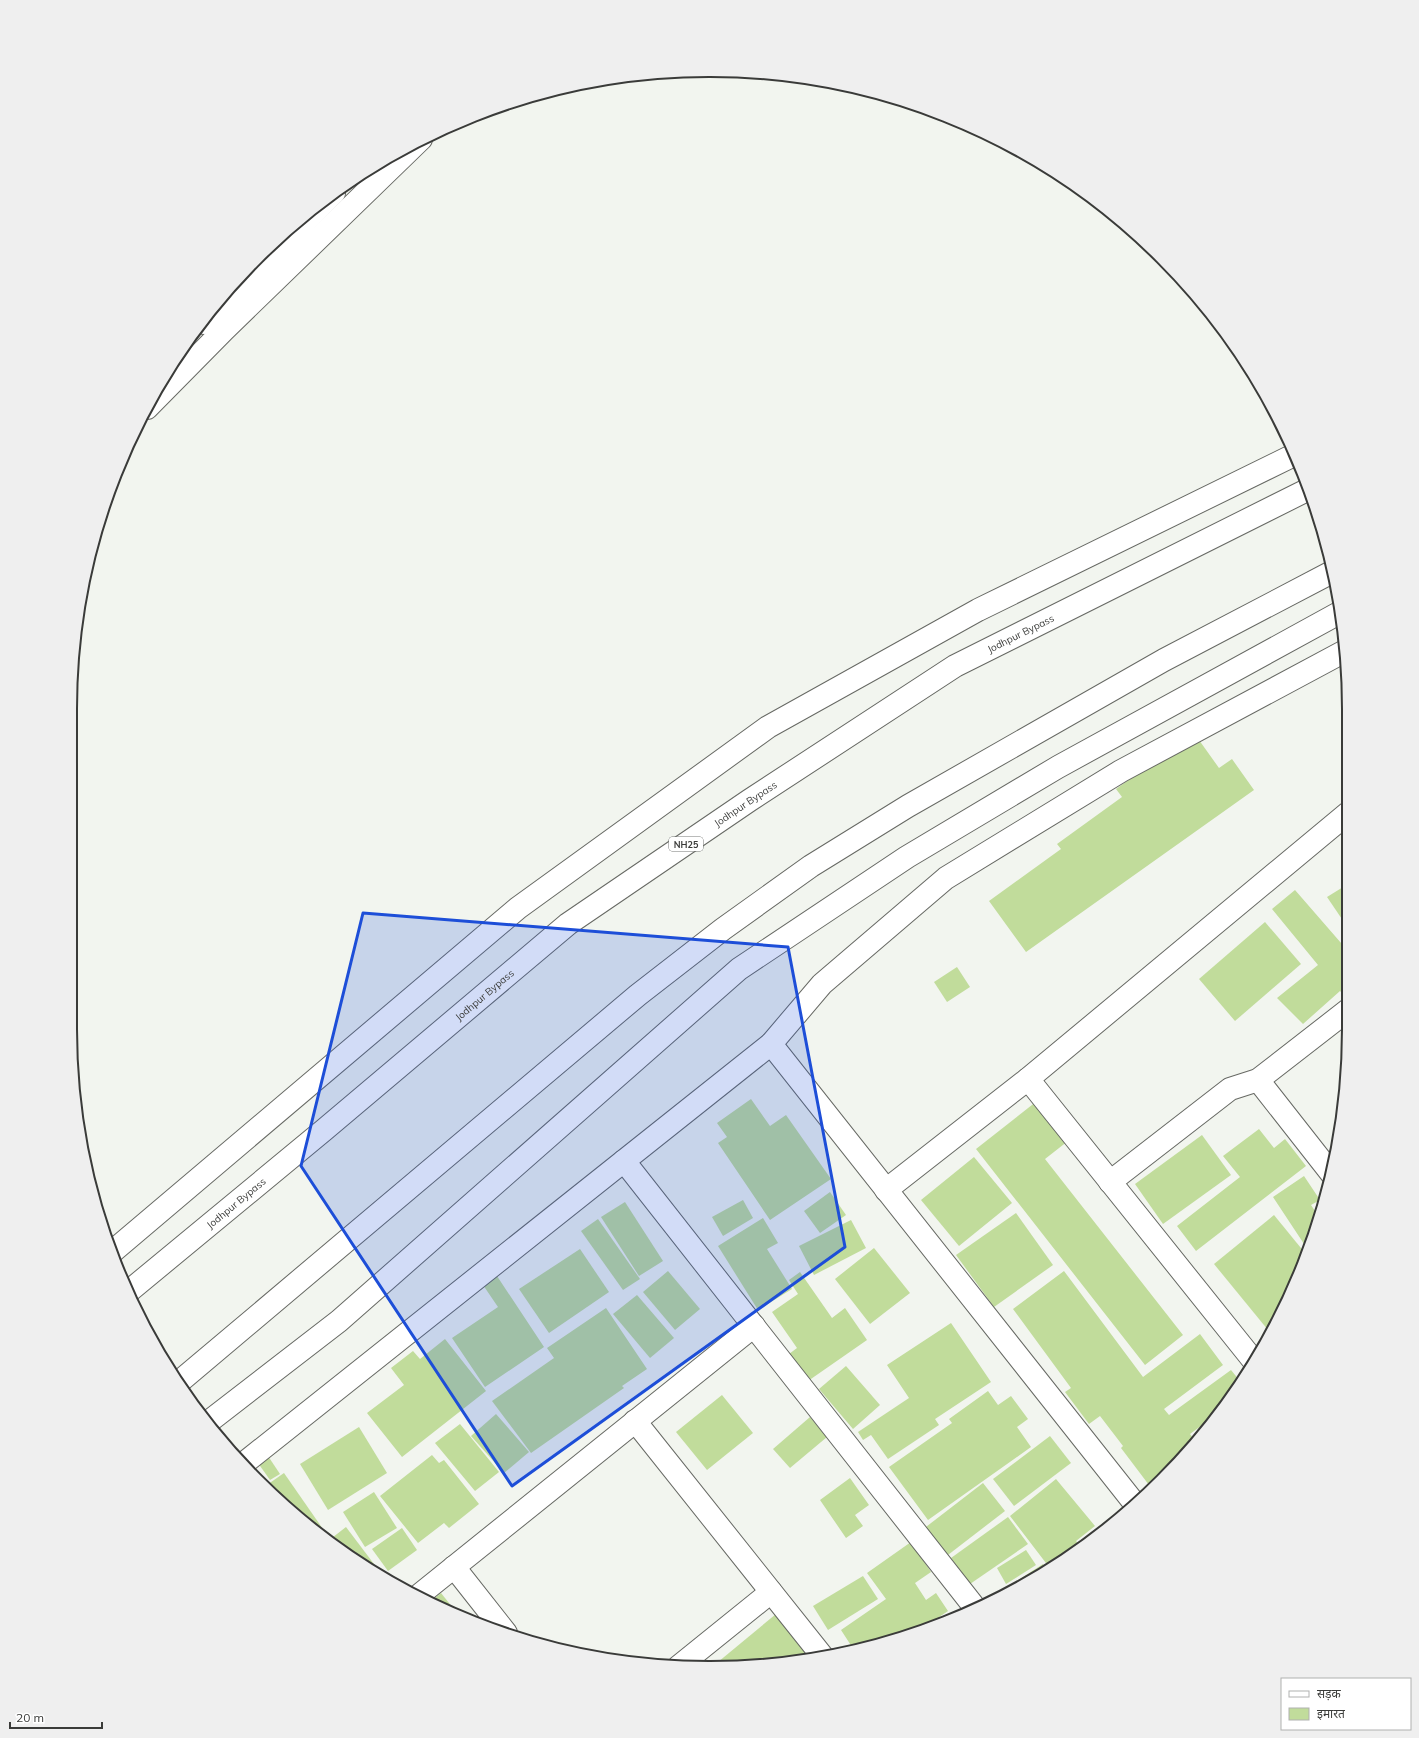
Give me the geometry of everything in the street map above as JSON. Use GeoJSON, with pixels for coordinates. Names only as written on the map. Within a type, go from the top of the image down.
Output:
{"type":"FeatureCollection","features":[{"type":"Feature","properties":{"kind":"main road"},"geometry":{"type":"LineString","coordinates":[[162,392],[229,325],[403,157]]}},
{"type":"Feature","properties":{"kind":"main road"},"geometry":{"type":"LineString","coordinates":[[229,298],[301,226]]}},
{"type":"Feature","properties":{"kind":"main road"},"geometry":{"type":"LineString","coordinates":[[117,1248],[518,908],[768,727],[978,610],[1290,457]]}},
{"type":"Feature","properties":{"kind":"main road","name":"Jodhpur Bypass"},"geometry":{"type":"LineString","coordinates":[[133,1288],[324,1130],[568,924],[750,800],[955,666],[1303,492]]}},
{"type":"Feature","properties":{"kind":"main road"},"geometry":{"type":"LineString","coordinates":[[183,1378],[638,995],[722,929],[811,866],[908,806],[1164,660],[1327,575]]}},
{"type":"Feature","properties":{"kind":"main road"},"geometry":{"type":"LineString","coordinates":[[212,1419],[339,1321],[739,969],[907,857],[1058,767],[1335,616]]}},
{"type":"Feature","properties":{"kind":"main road"},"geometry":{"type":"LineString","coordinates":[[247,1460],[771,1044],[822,984],[946,878],[1121,772],[1340,655]]}},
{"type":"Feature","properties":{"kind":"main road"},"geometry":{"type":"LineString","coordinates":[[886,1190],[1028,1079],[1342,818]]}},
{"type":"Feature","properties":{"kind":"main road"},"geometry":{"type":"LineString","coordinates":[[1110,1182],[1230,1089],[1258,1080],[1342,1015]]}},
{"type":"Feature","properties":{"kind":"main road"},"geometry":{"type":"LineString","coordinates":[[771,1044],[1132,1500]]}},
{"type":"Feature","properties":{"kind":"main road"},"geometry":{"type":"LineString","coordinates":[[1028,1079],[1110,1182],[1251,1354]]}},
{"type":"Feature","properties":{"kind":"main road"},"geometry":{"type":"LineString","coordinates":[[1258,1080],[1326,1167]]}},
{"type":"Feature","properties":{"kind":"main road"},"geometry":{"type":"LineString","coordinates":[[624,1162],[972,1604]]}},
{"type":"Feature","properties":{"kind":"main road"},"geometry":{"type":"LineString","coordinates":[[423,1592],[754,1326]]}},
{"type":"Feature","properties":{"kind":"main road"},"geometry":{"type":"LineString","coordinates":[[635,1421],[819,1651]]}},
{"type":"Feature","properties":{"kind":"main road"},"geometry":{"type":"LineString","coordinates":[[454,1567],[498,1624]]}},
{"type":"Feature","properties":{"kind":"main road"},"geometry":{"type":"LineString","coordinates":[[686,1660],[771,1592]]}},
{"type":"Feature","properties":{"kind":"highlighted area"},"geometry":{"type":"Polygon","coordinates":[[[363,913],[788,947],[845,1247],[512,1486],[301,1166],[363,913]]]}},
{"type":"Feature","properties":{"kind":"building"},"geometry":{"type":"Polygon","coordinates":[[[1194,733],[1219,768],[1232,759],[1254,790],[1026,952],[989,901],[1061,849],[1057,844],[1122,797],[1116,789],[1194,733]]]}},
{"type":"Feature","properties":{"kind":"building"},"geometry":{"type":"Polygon","coordinates":[[[1342,888],[1342,919],[1327,897],[1342,888]]]}},
{"type":"Feature","properties":{"kind":"building"},"geometry":{"type":"Polygon","coordinates":[[[1295,890],[1342,944],[1342,993],[1340,991],[1303,1024],[1277,998],[1318,965],[1272,909],[1295,890]]]}},
{"type":"Feature","properties":{"kind":"building"},"geometry":{"type":"Polygon","coordinates":[[[1265,922],[1301,964],[1235,1021],[1199,979],[1265,922]]]}},
{"type":"Feature","properties":{"kind":"building"},"geometry":{"type":"Polygon","coordinates":[[[957,967],[970,987],[947,1002],[934,982],[957,967]]]}},
{"type":"Feature","properties":{"kind":"building"},"geometry":{"type":"Polygon","coordinates":[[[751,1099],[770,1126],[786,1115],[831,1179],[770,1220],[718,1143],[727,1137],[717,1123],[751,1099]]]}},
{"type":"Feature","properties":{"kind":"building"},"geometry":{"type":"Polygon","coordinates":[[[1037,1101],[1068,1141],[1045,1159],[1183,1335],[1145,1365],[976,1149],[1037,1101]]]}},
{"type":"Feature","properties":{"kind":"building"},"geometry":{"type":"Polygon","coordinates":[[[1259,1129],[1274,1148],[1285,1139],[1306,1166],[1196,1251],[1177,1226],[1240,1177],[1223,1156],[1259,1129]]]}},
{"type":"Feature","properties":{"kind":"building"},"geometry":{"type":"Polygon","coordinates":[[[1202,1135],[1231,1175],[1163,1224],[1135,1184],[1202,1135]]]}},
{"type":"Feature","properties":{"kind":"building"},"geometry":{"type":"Polygon","coordinates":[[[974,1157],[1012,1203],[959,1246],[921,1200],[974,1157]]]}},
{"type":"Feature","properties":{"kind":"building"},"geometry":{"type":"Polygon","coordinates":[[[1304,1176],[1318,1198],[1317,1202],[1311,1205],[1315,1210],[1304,1244],[1273,1197],[1304,1176]]]}},
{"type":"Feature","properties":{"kind":"building"},"geometry":{"type":"Polygon","coordinates":[[[830,1192],[846,1215],[820,1233],[804,1211],[830,1192]]]}},
{"type":"Feature","properties":{"kind":"building"},"geometry":{"type":"Polygon","coordinates":[[[743,1200],[753,1218],[723,1236],[712,1217],[743,1200]]]}},
{"type":"Feature","properties":{"kind":"building"},"geometry":{"type":"Polygon","coordinates":[[[625,1202],[663,1261],[639,1276],[601,1217],[625,1202]]]}},
{"type":"Feature","properties":{"kind":"building"},"geometry":{"type":"Polygon","coordinates":[[[1016,1213],[1053,1265],[994,1307],[956,1255],[1016,1213]]]}},
{"type":"Feature","properties":{"kind":"building"},"geometry":{"type":"Polygon","coordinates":[[[1274,1215],[1302,1249],[1294,1271],[1266,1328],[1214,1264],[1274,1215]]]}},
{"type":"Feature","properties":{"kind":"building"},"geometry":{"type":"Polygon","coordinates":[[[763,1218],[778,1243],[767,1249],[792,1289],[758,1310],[718,1246],[763,1218]]]}},
{"type":"Feature","properties":{"kind":"building"},"geometry":{"type":"Polygon","coordinates":[[[598,1219],[640,1279],[623,1290],[581,1231],[598,1219]]]}},
{"type":"Feature","properties":{"kind":"building"},"geometry":{"type":"Polygon","coordinates":[[[851,1220],[866,1248],[814,1275],[799,1246],[851,1220]]]}},
{"type":"Feature","properties":{"kind":"building"},"geometry":{"type":"Polygon","coordinates":[[[874,1248],[910,1293],[870,1324],[835,1279],[874,1248]]]}},
{"type":"Feature","properties":{"kind":"building"},"geometry":{"type":"Polygon","coordinates":[[[580,1249],[609,1292],[549,1333],[519,1289],[580,1249]]]}},
{"type":"Feature","properties":{"kind":"building"},"geometry":{"type":"Polygon","coordinates":[[[668,1271],[700,1309],[675,1330],[643,1292],[668,1271]]]}},
{"type":"Feature","properties":{"kind":"building"},"geometry":{"type":"Polygon","coordinates":[[[1064,1271],[1143,1377],[1200,1334],[1223,1365],[1164,1409],[1169,1415],[1231,1370],[1237,1377],[1202,1425],[1190,1434],[1192,1437],[1185,1446],[1148,1484],[1121,1448],[1123,1446],[1100,1416],[1089,1424],[1065,1392],[1071,1388],[1013,1309],[1064,1271]]]}},
{"type":"Feature","properties":{"kind":"building"},"geometry":{"type":"Polygon","coordinates":[[[800,1272],[832,1318],[845,1308],[867,1340],[808,1381],[789,1354],[797,1348],[772,1312],[798,1294],[789,1280],[800,1272]]]}},
{"type":"Feature","properties":{"kind":"building"},"geometry":{"type":"Polygon","coordinates":[[[497,1276],[544,1347],[485,1387],[452,1338],[498,1307],[483,1285],[497,1276]]]}},
{"type":"Feature","properties":{"kind":"building"},"geometry":{"type":"Polygon","coordinates":[[[637,1295],[674,1338],[650,1358],[613,1314],[637,1295]]]}},
{"type":"Feature","properties":{"kind":"building"},"geometry":{"type":"Polygon","coordinates":[[[606,1308],[647,1369],[622,1386],[624,1388],[531,1453],[492,1401],[554,1358],[547,1348],[606,1308]]]}},
{"type":"Feature","properties":{"kind":"building"},"geometry":{"type":"Polygon","coordinates":[[[951,1323],[991,1382],[935,1419],[939,1425],[888,1459],[871,1435],[863,1440],[858,1432],[909,1398],[887,1365],[951,1323]]]}},
{"type":"Feature","properties":{"kind":"building"},"geometry":{"type":"Polygon","coordinates":[[[445,1339],[486,1391],[402,1457],[367,1413],[404,1385],[391,1368],[413,1351],[420,1359],[445,1339]]]}},
{"type":"Feature","properties":{"kind":"building"},"geometry":{"type":"Polygon","coordinates":[[[846,1366],[880,1405],[853,1429],[819,1389],[846,1366]]]}},
{"type":"Feature","properties":{"kind":"building"},"geometry":{"type":"Polygon","coordinates":[[[988,1391],[998,1405],[1011,1396],[1028,1419],[1017,1427],[1031,1447],[928,1520],[889,1467],[952,1423],[949,1419],[988,1391]]]}},
{"type":"Feature","properties":{"kind":"building"},"geometry":{"type":"Polygon","coordinates":[[[722,1395],[753,1433],[707,1470],[676,1432],[722,1395]]]}},
{"type":"Feature","properties":{"kind":"building"},"geometry":{"type":"Polygon","coordinates":[[[496,1414],[529,1452],[504,1473],[471,1436],[496,1414]]]}},
{"type":"Feature","properties":{"kind":"building"},"geometry":{"type":"Polygon","coordinates":[[[810,1417],[827,1437],[790,1468],[773,1449],[810,1417]]]}},
{"type":"Feature","properties":{"kind":"building"},"geometry":{"type":"Polygon","coordinates":[[[460,1424],[499,1472],[475,1491],[435,1443],[460,1424]]]}},
{"type":"Feature","properties":{"kind":"building"},"geometry":{"type":"Polygon","coordinates":[[[359,1427],[387,1473],[328,1510],[300,1464],[359,1427]]]}},
{"type":"Feature","properties":{"kind":"building"},"geometry":{"type":"Polygon","coordinates":[[[1050,1436],[1071,1463],[1014,1506],[993,1479],[1050,1436]]]}},
{"type":"Feature","properties":{"kind":"building"},"geometry":{"type":"Polygon","coordinates":[[[432,1455],[439,1463],[444,1460],[479,1504],[449,1528],[444,1523],[418,1543],[380,1496],[432,1455]]]}},
{"type":"Feature","properties":{"kind":"building"},"geometry":{"type":"Polygon","coordinates":[[[268,1456],[280,1474],[270,1480],[258,1463],[268,1456]]]}},
{"type":"Feature","properties":{"kind":"building"},"geometry":{"type":"Polygon","coordinates":[[[284,1473],[323,1529],[292,1504],[270,1483],[284,1473]]]}},
{"type":"Feature","properties":{"kind":"building"},"geometry":{"type":"Polygon","coordinates":[[[850,1478],[869,1505],[855,1515],[863,1526],[846,1538],[820,1500],[850,1478]]]}},
{"type":"Feature","properties":{"kind":"building"},"geometry":{"type":"Polygon","coordinates":[[[1056,1479],[1095,1526],[1076,1541],[1077,1543],[1046,1563],[1010,1516],[1056,1479]]]}},
{"type":"Feature","properties":{"kind":"building"},"geometry":{"type":"Polygon","coordinates":[[[983,1483],[1005,1511],[944,1558],[922,1530],[983,1483]]]}},
{"type":"Feature","properties":{"kind":"building"},"geometry":{"type":"Polygon","coordinates":[[[374,1492],[397,1528],[365,1547],[343,1512],[374,1492]]]}},
{"type":"Feature","properties":{"kind":"building"},"geometry":{"type":"Polygon","coordinates":[[[1008,1517],[1028,1544],[970,1584],[951,1558],[1008,1517]]]}},
{"type":"Feature","properties":{"kind":"building"},"geometry":{"type":"Polygon","coordinates":[[[346,1527],[374,1564],[358,1554],[334,1537],[346,1527]]]}},
{"type":"Feature","properties":{"kind":"building"},"geometry":{"type":"Polygon","coordinates":[[[402,1528],[417,1550],[388,1571],[372,1549],[402,1528]]]}},
{"type":"Feature","properties":{"kind":"building"},"geometry":{"type":"Polygon","coordinates":[[[911,1542],[931,1572],[915,1583],[926,1600],[936,1593],[948,1611],[937,1618],[913,1627],[851,1645],[841,1630],[886,1599],[867,1573],[911,1542]]]}},
{"type":"Feature","properties":{"kind":"building"},"geometry":{"type":"Polygon","coordinates":[[[1026,1550],[1036,1565],[1006,1584],[997,1568],[1026,1550]]]}},
{"type":"Feature","properties":{"kind":"building"},"geometry":{"type":"Polygon","coordinates":[[[1043,1564],[1044,1565],[1016,1581],[1043,1564]]]}},
{"type":"Feature","properties":{"kind":"building"},"geometry":{"type":"Polygon","coordinates":[[[863,1576],[878,1599],[828,1630],[813,1606],[863,1576]]]}},
{"type":"Feature","properties":{"kind":"building"},"geometry":{"type":"Polygon","coordinates":[[[441,1593],[451,1606],[435,1598],[441,1593]]]}},
{"type":"Feature","properties":{"kind":"building"},"geometry":{"type":"Polygon","coordinates":[[[776,1614],[808,1653],[751,1660],[720,1661],[776,1614]]]}}]}
